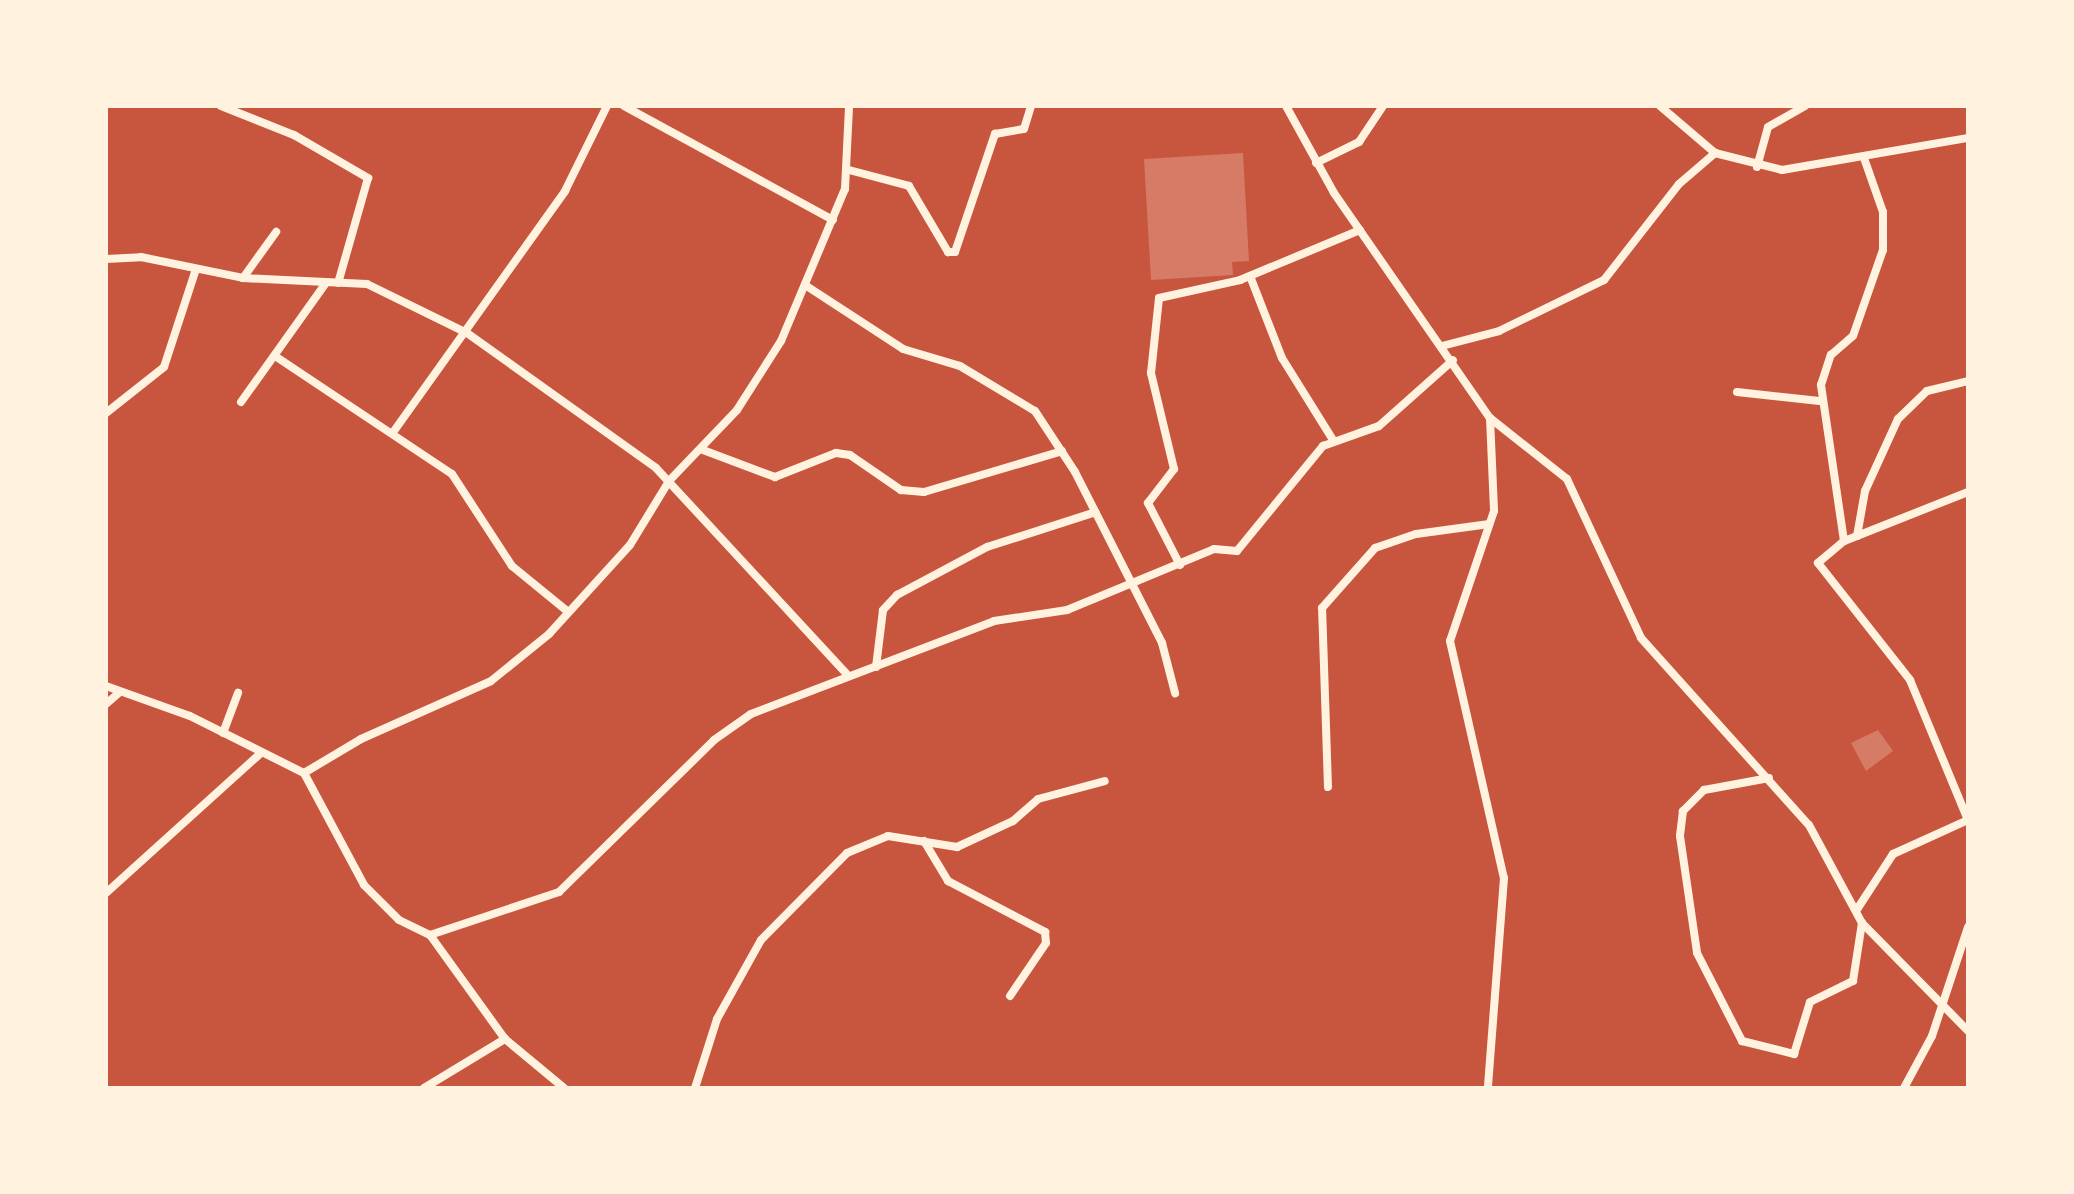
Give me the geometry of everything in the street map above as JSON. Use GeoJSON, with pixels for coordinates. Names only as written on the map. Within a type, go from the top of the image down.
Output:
{"type":"FeatureCollection","features":[{"type":"Feature","properties":{"kind":"street"},"geometry":{"type":"LineString","coordinates":[[221,106],[294,135],[368,178],[338,283]]}},
{"type":"Feature","properties":{"kind":"street"},"geometry":{"type":"LineString","coordinates":[[394,431],[467,333],[584,162],[607,106]]}},
{"type":"Feature","properties":{"kind":"street"},"geometry":{"type":"LineString","coordinates":[[624,106],[833,220]]}},
{"type":"Feature","properties":{"kind":"street"},"geometry":{"type":"LineString","coordinates":[[304,773],[361,739],[466,696],[567,611],[630,545],[669,481],[703,450],[763,372],[833,220],[849,170],[849,106]]}},
{"type":"Feature","properties":{"kind":"street"},"geometry":{"type":"LineString","coordinates":[[849,170],[909,186],[948,252],[955,252],[995,134],[1024,129],[1031,106]]}},
{"type":"Feature","properties":{"kind":"street"},"geometry":{"type":"LineString","coordinates":[[1286,106],[1316,163],[1490,418],[1567,479],[1641,638],[1769,778],[1827,851],[1862,923],[1968,1031]]}},
{"type":"Feature","properties":{"kind":"street"},"geometry":{"type":"LineString","coordinates":[[1316,163],[1359,142],[1383,106]]}},
{"type":"Feature","properties":{"kind":"street"},"geometry":{"type":"LineString","coordinates":[[1660,106],[1715,153],[1757,167],[1864,158],[1968,138]]}},
{"type":"Feature","properties":{"kind":"street"},"geometry":{"type":"LineString","coordinates":[[1757,167],[1768,127],[1805,106]]}},
{"type":"Feature","properties":{"kind":"street"},"geometry":{"type":"LineString","coordinates":[[1442,346],[1499,331],[1604,280],[1679,184],[1715,153]]}},
{"type":"Feature","properties":{"kind":"street"},"geometry":{"type":"LineString","coordinates":[[1844,541],[1820,401],[1831,355],[1853,336],[1883,250],[1883,212],[1864,158]]}},
{"type":"Feature","properties":{"kind":"street"},"geometry":{"type":"LineString","coordinates":[[1180,565],[1148,503],[1174,469],[1151,373],[1153,308],[1167,292],[1250,276],[1360,230]]}},
{"type":"Feature","properties":{"kind":"street"},"geometry":{"type":"LineString","coordinates":[[243,278],[276,232]]}},
{"type":"Feature","properties":{"kind":"street"},"geometry":{"type":"LineString","coordinates":[[106,259],[141,257],[243,278],[367,284],[467,333],[669,481],[847,674]]}},
{"type":"Feature","properties":{"kind":"street"},"geometry":{"type":"LineString","coordinates":[[106,413],[164,367],[196,269]]}},
{"type":"Feature","properties":{"kind":"street"},"geometry":{"type":"LineString","coordinates":[[1250,276],[1282,358],[1333,440]]}},
{"type":"Feature","properties":{"kind":"street"},"geometry":{"type":"LineString","coordinates":[[241,402],[278,358],[326,283]]}},
{"type":"Feature","properties":{"kind":"street"},"geometry":{"type":"LineString","coordinates":[[805,285],[903,349],[1009,391],[1035,411],[1062,451],[1096,512],[1170,661],[1175,693]]}},
{"type":"Feature","properties":{"kind":"street"},"geometry":{"type":"LineString","coordinates":[[278,358],[394,431],[452,474],[512,566],[567,611]]}},
{"type":"Feature","properties":{"kind":"street"},"geometry":{"type":"LineString","coordinates":[[430,935],[559,892],[721,734],[847,674],[876,667],[1006,617],[1067,610],[1132,586],[1214,549],[1232,553],[1248,544],[1298,470],[1333,440],[1379,426],[1453,360]]}},
{"type":"Feature","properties":{"kind":"street"},"geometry":{"type":"LineString","coordinates":[[1857,536],[1865,491],[1898,419],[1927,391],[1968,381]]}},
{"type":"Feature","properties":{"kind":"street"},"geometry":{"type":"LineString","coordinates":[[1737,392],[1820,401]]}},
{"type":"Feature","properties":{"kind":"street"},"geometry":{"type":"LineString","coordinates":[[1488,1088],[1504,878],[1450,641],[1489,524],[1496,476],[1490,418]]}},
{"type":"Feature","properties":{"kind":"street"},"geometry":{"type":"LineString","coordinates":[[703,450],[775,477],[836,453],[850,455],[901,490],[924,492],[1062,451]]}},
{"type":"Feature","properties":{"kind":"street"},"geometry":{"type":"LineString","coordinates":[[1856,911],[1893,854],[1968,820],[1910,680],[1875,627],[1819,571],[1824,553],[1844,541],[1968,492]]}},
{"type":"Feature","properties":{"kind":"street"},"geometry":{"type":"LineString","coordinates":[[876,667],[883,610],[897,595],[987,547],[1096,512]]}},
{"type":"Feature","properties":{"kind":"street"},"geometry":{"type":"LineString","coordinates":[[1328,787],[1322,608],[1375,548],[1416,534],[1489,524]]}},
{"type":"Feature","properties":{"kind":"street"},"geometry":{"type":"LineString","coordinates":[[106,686],[223,733],[260,754],[304,773],[364,885],[399,920],[430,935],[505,1039],[564,1088]]}},
{"type":"Feature","properties":{"kind":"street"},"geometry":{"type":"LineString","coordinates":[[106,704],[120,692]]}},
{"type":"Feature","properties":{"kind":"street"},"geometry":{"type":"LineString","coordinates":[[223,733],[238,693]]}},
{"type":"Feature","properties":{"kind":"street"},"geometry":{"type":"LineString","coordinates":[[106,893],[260,754]]}},
{"type":"Feature","properties":{"kind":"street"},"geometry":{"type":"LineString","coordinates":[[1769,778],[1704,790],[1683,811],[1680,836],[1697,953],[1742,1041],[1794,1054],[1810,1002],[1853,981],[1862,923]]}},
{"type":"Feature","properties":{"kind":"street"},"geometry":{"type":"LineString","coordinates":[[695,1088],[717,1019],[761,940],[814,880],[865,843],[888,836],[970,843],[1038,799],[1105,781]]}},
{"type":"Feature","properties":{"kind":"street"},"geometry":{"type":"LineString","coordinates":[[924,841],[948,881],[1045,932],[1046,943],[1010,996]]}},
{"type":"Feature","properties":{"kind":"street"},"geometry":{"type":"LineString","coordinates":[[1904,1088],[1944,1005],[1968,927]]}},
{"type":"Feature","properties":{"kind":"street"},"geometry":{"type":"LineString","coordinates":[[424,1088],[505,1039]]}},
{"type":"Feature","properties":{"kind":"building"},"geometry":{"type":"Polygon","coordinates":[[[1243,153],[1249,261],[1232,262],[1233,275],[1151,280],[1144,159],[1243,153]]]}},
{"type":"Feature","properties":{"kind":"building"},"geometry":{"type":"Polygon","coordinates":[[[1878,730],[1893,751],[1866,771],[1851,743],[1878,730]]]}}]}
